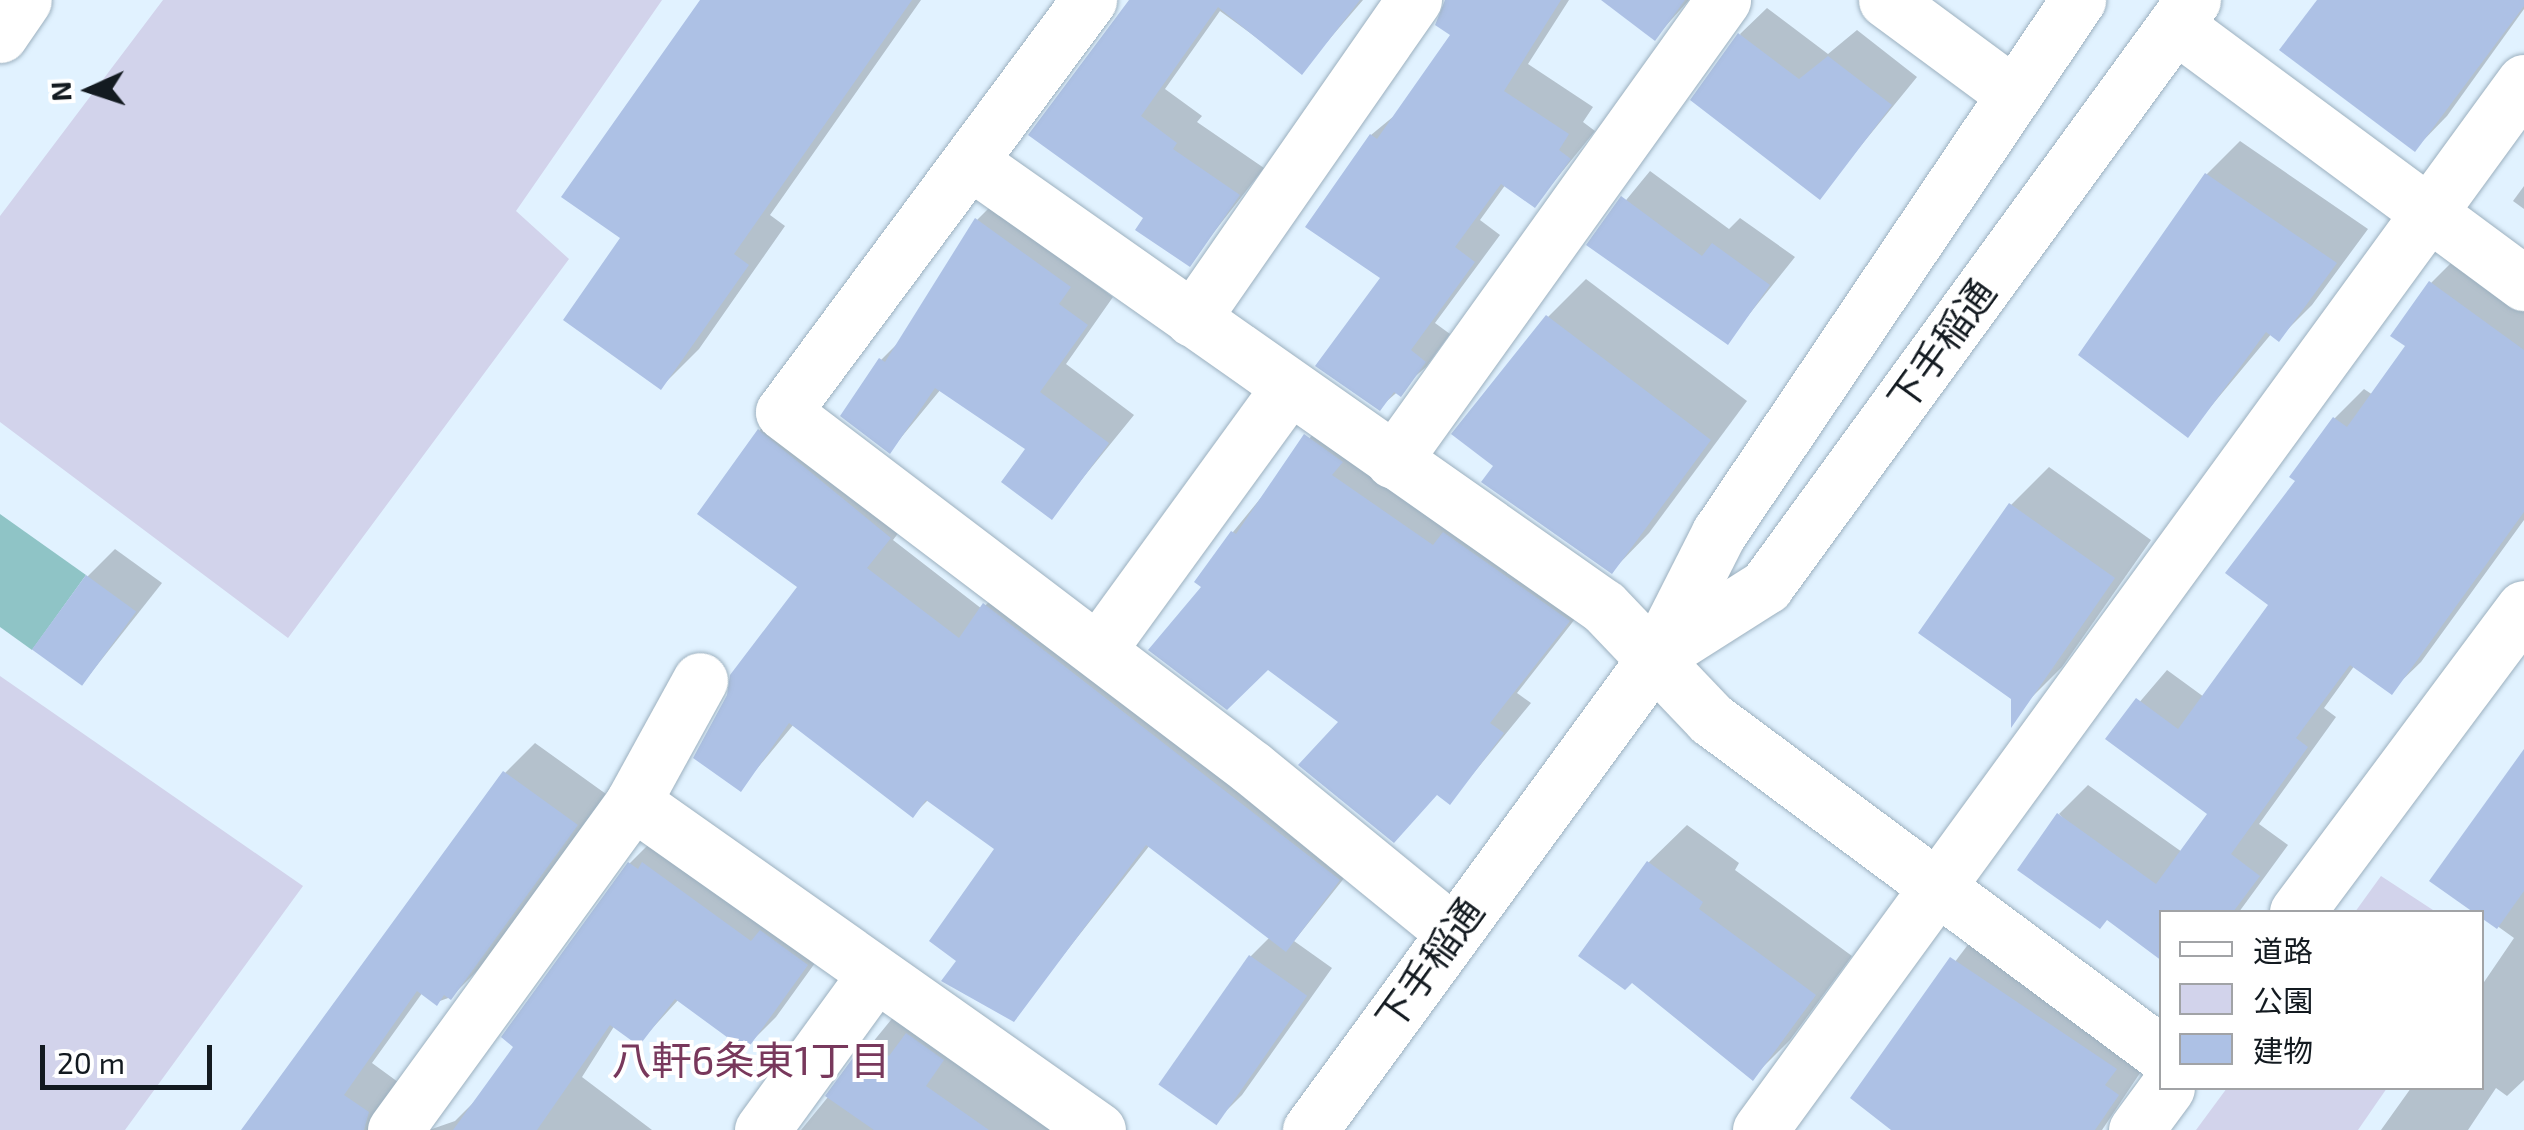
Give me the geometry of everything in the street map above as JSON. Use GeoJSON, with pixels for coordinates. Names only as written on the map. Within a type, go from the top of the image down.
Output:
{"type":"FeatureCollection","features":[{"type":"Feature","properties":{"kind":"street"},"geometry":{"type":"LineString","coordinates":[[0,35],[24,0]]}},
{"type":"Feature","properties":{"kind":"street"},"geometry":{"type":"LineString","coordinates":[[1090,0],[783,412],[1098,650],[1452,932]]}},
{"type":"Feature","properties":{"kind":"street"},"geometry":{"type":"LineString","coordinates":[[1192,319],[1414,0]]}},
{"type":"Feature","properties":{"kind":"street"},"geometry":{"type":"LineString","coordinates":[[1394,461],[1723,0]]}},
{"type":"Feature","properties":{"kind":"street"},"geometry":{"type":"LineString","coordinates":[[1886,0],[2011,92]]}},
{"type":"Feature","properties":{"kind":"street","name":"下手稲通"},"geometry":{"type":"LineString","coordinates":[[1310,1130],[1656,655],[1719,533],[2011,92],[2078,0]]}},
{"type":"Feature","properties":{"kind":"street"},"geometry":{"type":"LineString","coordinates":[[2184,12],[2428,216],[2524,283]]}},
{"type":"Feature","properties":{"kind":"street","name":"下手稲通"},"geometry":{"type":"LineString","coordinates":[[1656,655],[1766,586],[2184,12]]}},
{"type":"Feature","properties":{"kind":"street"},"geometry":{"type":"LineString","coordinates":[[1760,1130],[1934,884],[2524,82]]}},
{"type":"Feature","properties":{"kind":"street"},"geometry":{"type":"LineString","coordinates":[[972,163],[1604,608],[1656,655],[1711,719],[2159,1052]]}},
{"type":"Feature","properties":{"kind":"street"},"geometry":{"type":"LineString","coordinates":[[1098,650],[1289,387]]}},
{"type":"Feature","properties":{"kind":"street"},"geometry":{"type":"LineString","coordinates":[[2298,910],[2524,608]]}},
{"type":"Feature","properties":{"kind":"street"},"geometry":{"type":"LineString","coordinates":[[396,1130],[633,802],[700,680]]}},
{"type":"Feature","properties":{"kind":"street"},"geometry":{"type":"LineString","coordinates":[[633,802],[873,977],[1098,1130]]}},
{"type":"Feature","properties":{"kind":"street"},"geometry":{"type":"LineString","coordinates":[[762,1130],[873,977]]}},
{"type":"Feature","properties":{"kind":"street"},"geometry":{"type":"LineString","coordinates":[[2136,1130],[2165,1090]]}},
{"type":"Feature","properties":{"kind":"green space"},"geometry":{"type":"Polygon","coordinates":[[[163,0],[662,0],[516,211],[569,259],[288,638],[0,422],[0,216],[163,0]]]}},
{"type":"Feature","properties":{"kind":"green space"},"geometry":{"type":"Polygon","coordinates":[[[0,676],[303,886],[125,1130],[0,1130],[0,676]]]}},
{"type":"Feature","properties":{"kind":"green space"},"geometry":{"type":"Polygon","coordinates":[[[2381,876],[2433,910],[2356,910],[2381,876]]]}},
{"type":"Feature","properties":{"kind":"green space"},"geometry":{"type":"Polygon","coordinates":[[[2226,1090],[2386,1090],[2358,1130],[2196,1130],[2226,1090]]]}},
{"type":"Feature","properties":{"kind":"shaded area"},"geometry":{"type":"Polygon","coordinates":[[[0,514],[86,575],[32,650],[0,627],[0,514]]]}},
{"type":"Feature","properties":{"kind":"building"},"geometry":{"type":"Polygon","coordinates":[[[700,0],[912,0],[734,254],[749,265],[661,390],[563,320],[620,238],[561,197],[700,0]]]}},
{"type":"Feature","properties":{"kind":"building"},"geometry":{"type":"Polygon","coordinates":[[[1129,0],[1360,0],[1302,75],[1218,7],[1141,116],[1177,143],[1173,149],[1240,195],[1190,267],[1135,230],[1143,218],[1028,135],[1129,0]]]}},
{"type":"Feature","properties":{"kind":"building"},"geometry":{"type":"Polygon","coordinates":[[[1445,0],[1561,0],[1504,91],[1569,134],[1559,150],[1571,159],[1535,208],[1501,184],[1455,247],[1475,262],[1411,350],[1426,362],[1401,397],[1394,392],[1380,411],[1315,366],[1380,278],[1305,227],[1370,134],[1377,139],[1450,35],[1435,25],[1445,0]]]}},
{"type":"Feature","properties":{"kind":"building"},"geometry":{"type":"Polygon","coordinates":[[[1601,0],[1685,0],[1655,41],[1601,0]]]}},
{"type":"Feature","properties":{"kind":"building"},"geometry":{"type":"Polygon","coordinates":[[[2317,0],[2524,0],[2524,6],[2415,152],[2279,50],[2317,0]]]}},
{"type":"Feature","properties":{"kind":"building"},"geometry":{"type":"Polygon","coordinates":[[[1738,33],[1799,79],[1828,56],[1892,105],[1820,200],[1690,100],[1738,33]]]}},
{"type":"Feature","properties":{"kind":"building"},"geometry":{"type":"Polygon","coordinates":[[[2205,173],[2337,263],[2279,342],[2266,332],[2188,438],[2078,355],[2205,173]]]}},
{"type":"Feature","properties":{"kind":"building"},"geometry":{"type":"Polygon","coordinates":[[[1621,196],[1702,256],[1712,243],[1770,285],[1728,345],[1586,245],[1621,196]]]}},
{"type":"Feature","properties":{"kind":"building"},"geometry":{"type":"Polygon","coordinates":[[[975,218],[1071,287],[1059,304],[1088,325],[1040,392],[1109,443],[1052,520],[1001,482],[1025,449],[935,388],[890,454],[840,416],[879,358],[885,362],[975,218]]]}},
{"type":"Feature","properties":{"kind":"building"},"geometry":{"type":"Polygon","coordinates":[[[2429,281],[2524,350],[2524,512],[2392,695],[2350,665],[2296,738],[2308,747],[2231,854],[2260,876],[2234,910],[2159,910],[2159,959],[2107,920],[2100,929],[2017,870],[2057,813],[2156,884],[2207,814],[2105,739],[2136,698],[2178,729],[2268,605],[2225,573],[2295,481],[2289,477],[2333,417],[2347,427],[2405,346],[2390,336],[2429,281]]]}},
{"type":"Feature","properties":{"kind":"building"},"geometry":{"type":"Polygon","coordinates":[[[1546,315],[1711,440],[1612,574],[1481,482],[1493,466],[1451,434],[1546,315]]]}},
{"type":"Feature","properties":{"kind":"building"},"geometry":{"type":"Polygon","coordinates":[[[758,429],[891,538],[867,568],[959,638],[983,603],[1340,880],[1286,952],[1146,845],[1014,1022],[941,981],[956,961],[929,941],[994,849],[926,800],[913,818],[789,723],[741,792],[693,758],[727,695],[730,675],[797,587],[697,514],[758,429]]]}},
{"type":"Feature","properties":{"kind":"building"},"geometry":{"type":"Polygon","coordinates":[[[1304,434],[1343,462],[1332,475],[1433,545],[1443,532],[1570,621],[1490,723],[1504,733],[1450,805],[1437,795],[1394,843],[1298,765],[1338,722],[1268,670],[1227,710],[1148,650],[1201,587],[1194,582],[1231,531],[1236,534],[1304,434]]]}},
{"type":"Feature","properties":{"kind":"building"},"geometry":{"type":"Polygon","coordinates":[[[2009,503],[2115,578],[2011,728],[2011,699],[1918,633],[2009,503]]]}},
{"type":"Feature","properties":{"kind":"building"},"geometry":{"type":"Polygon","coordinates":[[[86,575],[136,611],[82,686],[32,649],[86,575]]]}},
{"type":"Feature","properties":{"kind":"building"},"geometry":{"type":"Polygon","coordinates":[[[2524,749],[2524,891],[2497,929],[2484,920],[2484,910],[2470,910],[2429,881],[2524,749]]]}},
{"type":"Feature","properties":{"kind":"building"},"geometry":{"type":"Polygon","coordinates":[[[503,771],[578,825],[451,1000],[444,995],[437,1006],[417,991],[344,1095],[369,1112],[364,1130],[241,1130],[503,771]]]}},
{"type":"Feature","properties":{"kind":"building"},"geometry":{"type":"Polygon","coordinates":[[[1647,861],[1703,902],[1699,909],[1816,995],[1753,1081],[1632,983],[1625,990],[1578,956],[1647,861]]]}},
{"type":"Feature","properties":{"kind":"building"},"geometry":{"type":"Polygon","coordinates":[[[628,862],[638,869],[642,862],[751,941],[760,930],[808,965],[746,1051],[675,999],[639,1046],[610,1025],[537,1130],[453,1130],[513,1047],[501,1037],[628,862]]]}},
{"type":"Feature","properties":{"kind":"building"},"geometry":{"type":"Polygon","coordinates":[[[1249,955],[1307,996],[1217,1125],[1158,1084],[1249,955]]]}},
{"type":"Feature","properties":{"kind":"building"},"geometry":{"type":"Polygon","coordinates":[[[1950,957],[2117,1069],[2105,1085],[2119,1095],[2095,1130],[1891,1130],[1850,1098],[1950,957]]]}},
{"type":"Feature","properties":{"kind":"building"},"geometry":{"type":"Polygon","coordinates":[[[906,1033],[944,1060],[926,1086],[989,1130],[874,1130],[825,1096],[866,1040],[889,1056],[906,1033]]]}},
{"type":"Feature","properties":{"kind":"district","name":"八軒6条東1丁目"},"geometry":{"type":"Point","coordinates":[751,1059]}}]}
